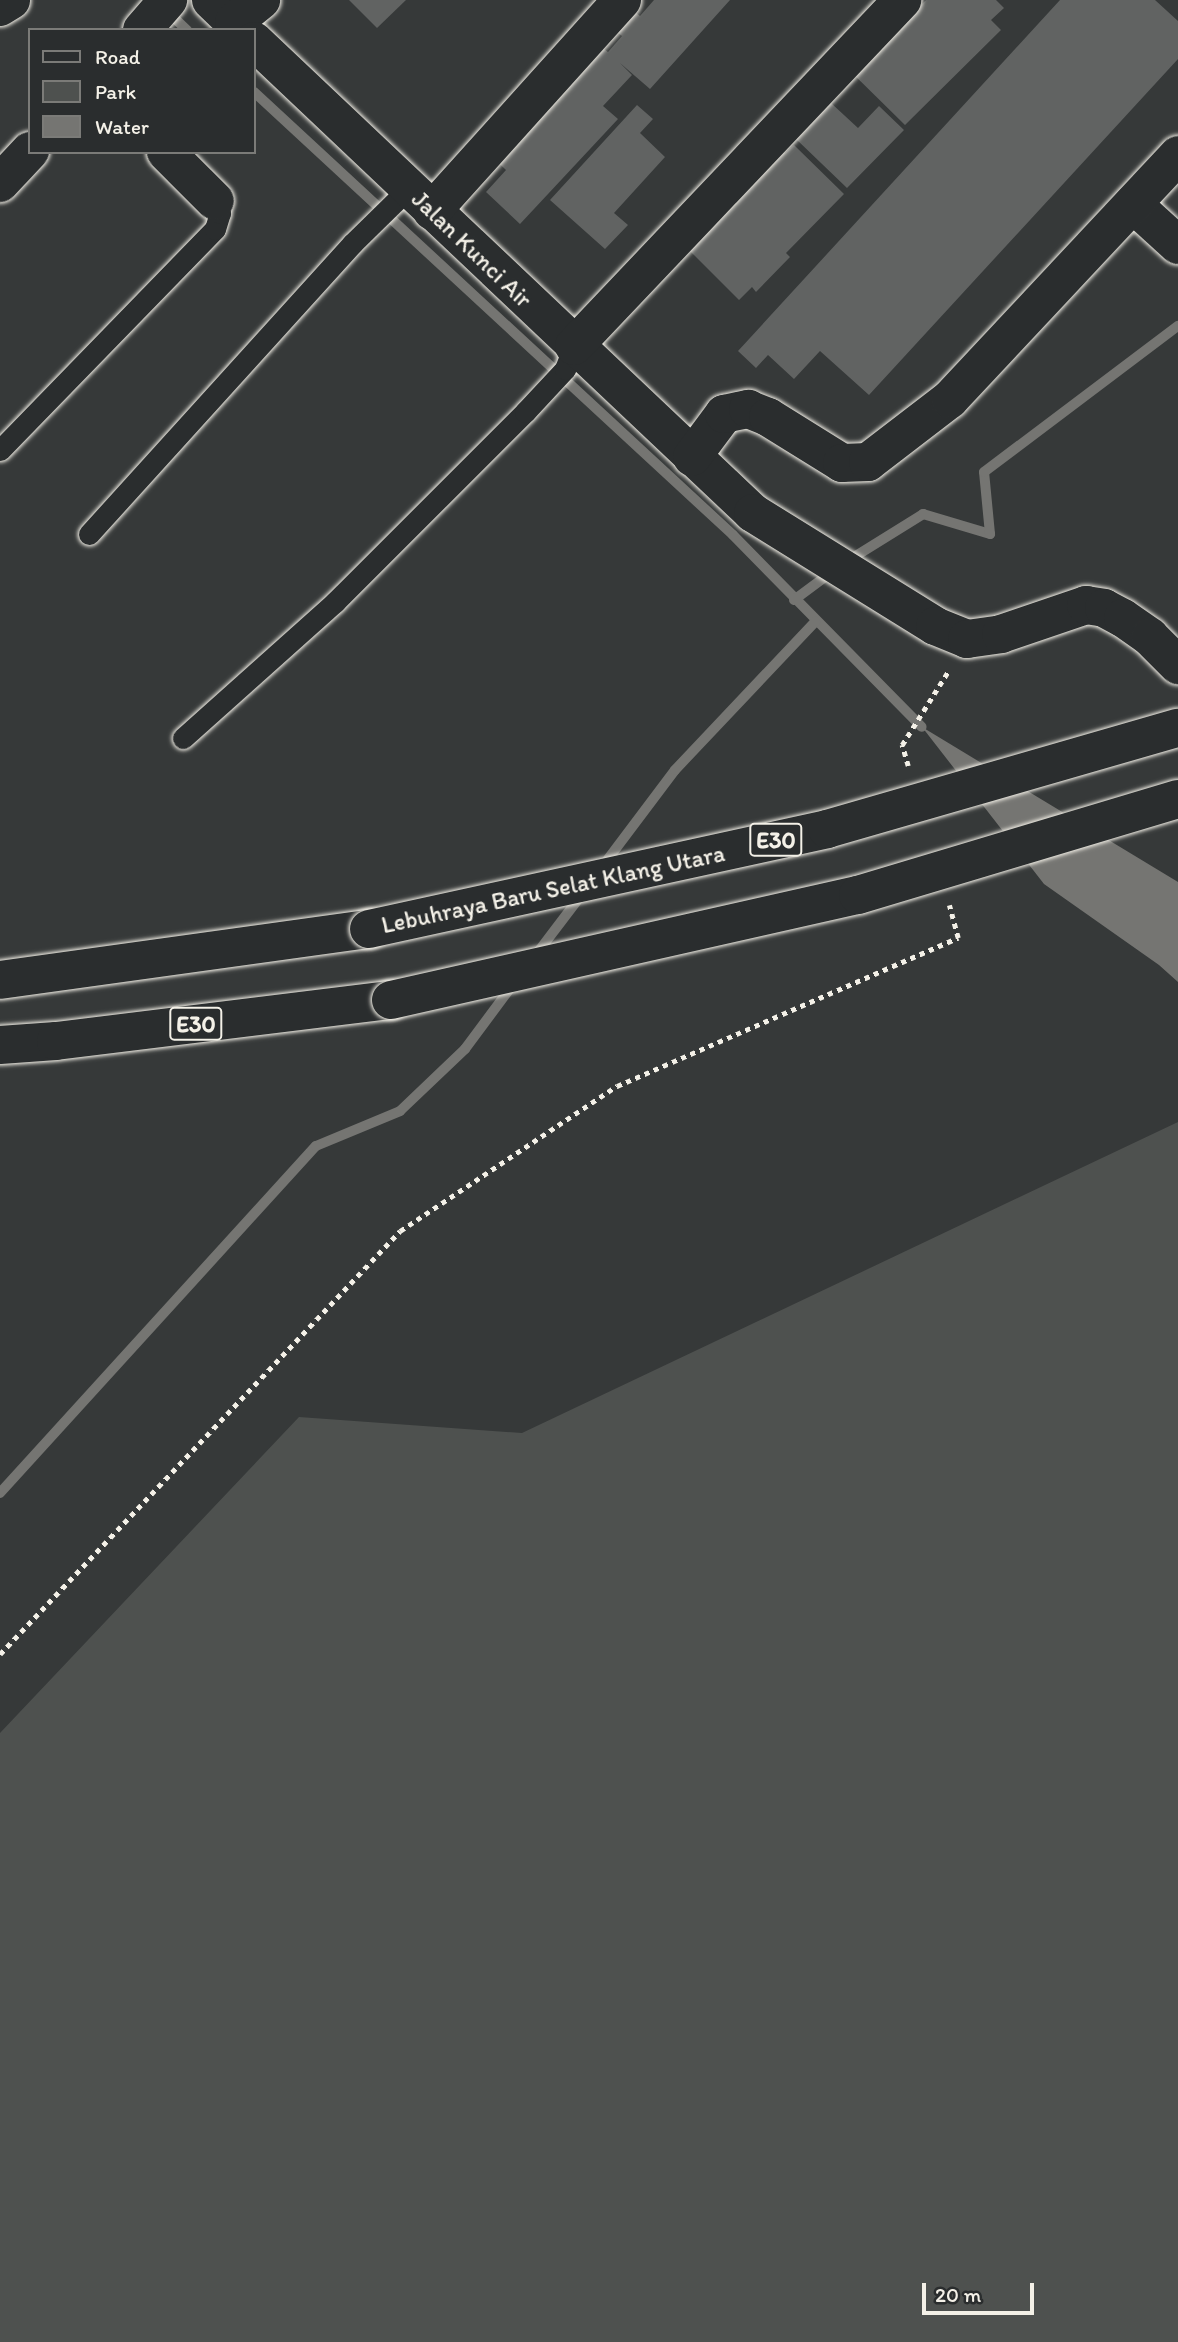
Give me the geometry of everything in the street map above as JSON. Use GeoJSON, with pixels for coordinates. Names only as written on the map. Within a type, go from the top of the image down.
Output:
{"type":"FeatureCollection","features":[{"type":"Feature","properties":{"kind":"main road"},"geometry":{"type":"LineString","coordinates":[[0,7],[11,0]]}},
{"type":"Feature","properties":{"kind":"main road"},"geometry":{"type":"LineString","coordinates":[[144,28],[168,0]]}},
{"type":"Feature","properties":{"kind":"main road"},"geometry":{"type":"LineString","coordinates":[[411,201],[622,0]]}},
{"type":"Feature","properties":{"kind":"main road"},"geometry":{"type":"LineString","coordinates":[[569,358],[902,0]]}},
{"type":"Feature","properties":{"kind":"main road","name":"Jalan Kunci Air"},"geometry":{"type":"LineString","coordinates":[[256,35],[411,201],[569,358],[692,457],[753,513],[936,626],[967,639],[1001,634],[1086,605],[1104,608],[1150,637],[1178,665]]}},
{"type":"Feature","properties":{"kind":"main road"},"geometry":{"type":"LineString","coordinates":[[0,183],[28,153]]}},
{"type":"Feature","properties":{"kind":"main road"},"geometry":{"type":"LineString","coordinates":[[168,154],[215,201]]}},
{"type":"Feature","properties":{"kind":"main road"},"geometry":{"type":"LineString","coordinates":[[692,457],[724,414],[748,410],[768,417],[842,464],[868,461],[950,399],[1178,155]]}},
{"type":"Feature","properties":{"kind":"main road"},"geometry":{"type":"LineString","coordinates":[[1133,204],[1178,245]]}},
{"type":"Feature","properties":{"kind":"main road","name":"Lebuhraya Baru Selat Klang Utara"},"geometry":{"type":"LineString","coordinates":[[0,980],[369,929],[827,830],[1178,728]]}},
{"type":"Feature","properties":{"kind":"main road","name":"E30"},"geometry":{"type":"LineString","coordinates":[[0,1045],[56,1041],[391,1000],[858,895],[1178,799]]}},
{"type":"Feature","properties":{"kind":"lane"},"geometry":{"type":"LineString","coordinates":[[0,450],[215,229],[220,213],[215,201]]}},
{"type":"Feature","properties":{"kind":"lane"},"geometry":{"type":"LineString","coordinates":[[89,534],[353,243],[411,201]]}},
{"type":"Feature","properties":{"kind":"lane"},"geometry":{"type":"LineString","coordinates":[[183,738],[335,601],[525,412],[569,358]]}},
{"type":"Feature","properties":{"kind":"path"},"geometry":{"type":"LineString","coordinates":[[910,771],[902,745],[936,692]]}},
{"type":"Feature","properties":{"kind":"path"},"geometry":{"type":"LineString","coordinates":[[0,1654],[400,1231],[617,1086],[958,938],[947,899]]}},
{"type":"Feature","properties":{"kind":"green space"},"geometry":{"type":"Polygon","coordinates":[[[1178,1122],[1178,2342],[0,2342],[0,1733],[299,1417],[522,1433],[1178,1122]]]}},
{"type":"Feature","properties":{"kind":"water"},"geometry":{"type":"Polygon","coordinates":[[[922,727],[1178,882],[1178,982],[1159,965],[1044,884],[922,727]]]}},
{"type":"Feature","properties":{"kind":"building"},"geometry":{"type":"Polygon","coordinates":[[[349,0],[406,0],[377,28],[349,0]]]}},
{"type":"Feature","properties":{"kind":"building"},"geometry":{"type":"Polygon","coordinates":[[[654,0],[730,0],[650,89],[620,63],[632,75],[603,106],[618,119],[520,224],[486,192],[506,170],[486,151],[575,79],[604,49],[608,52],[622,36],[607,24],[625,4],[640,16],[654,0]]]}},
{"type":"Feature","properties":{"kind":"building"},"geometry":{"type":"Polygon","coordinates":[[[926,0],[996,0],[1004,8],[991,20],[1001,30],[905,125],[844,65],[880,46],[926,0]]]}},
{"type":"Feature","properties":{"kind":"building"},"geometry":{"type":"Polygon","coordinates":[[[1060,0],[1155,0],[1178,21],[1178,59],[869,395],[820,351],[794,379],[768,355],[756,368],[738,351],[1060,0]]]}},
{"type":"Feature","properties":{"kind":"building"},"geometry":{"type":"Polygon","coordinates":[[[831,103],[858,128],[879,106],[904,130],[847,188],[796,139],[831,103]]]}},
{"type":"Feature","properties":{"kind":"building"},"geometry":{"type":"Polygon","coordinates":[[[637,105],[653,119],[640,133],[665,157],[614,213],[628,225],[605,249],[550,200],[637,105]]]}},
{"type":"Feature","properties":{"kind":"building"},"geometry":{"type":"Polygon","coordinates":[[[794,145],[844,194],[786,253],[790,257],[756,292],[752,287],[739,300],[689,250],[779,148],[785,153],[794,145]]]}},
{"type":"Feature","properties":{"kind":"waterway"},"geometry":{"type":"LineString","coordinates":[[167,11],[185,28]]}},
{"type":"Feature","properties":{"kind":"waterway"},"geometry":{"type":"LineString","coordinates":[[256,94],[733,535],[922,727]]}},
{"type":"Feature","properties":{"kind":"waterway"},"geometry":{"type":"LineString","coordinates":[[846,562],[923,514],[990,534],[984,472],[1178,326]]}},
{"type":"Feature","properties":{"kind":"waterway"},"geometry":{"type":"LineString","coordinates":[[794,600],[833,571]]}},
{"type":"Feature","properties":{"kind":"waterway"},"geometry":{"type":"LineString","coordinates":[[602,867],[675,770],[815,622]]}},
{"type":"Feature","properties":{"kind":"waterway"},"geometry":{"type":"LineString","coordinates":[[535,956],[582,894]]}},
{"type":"Feature","properties":{"kind":"waterway"},"geometry":{"type":"LineString","coordinates":[[0,1493],[316,1146],[400,1111],[465,1049],[514,983]]}}]}
